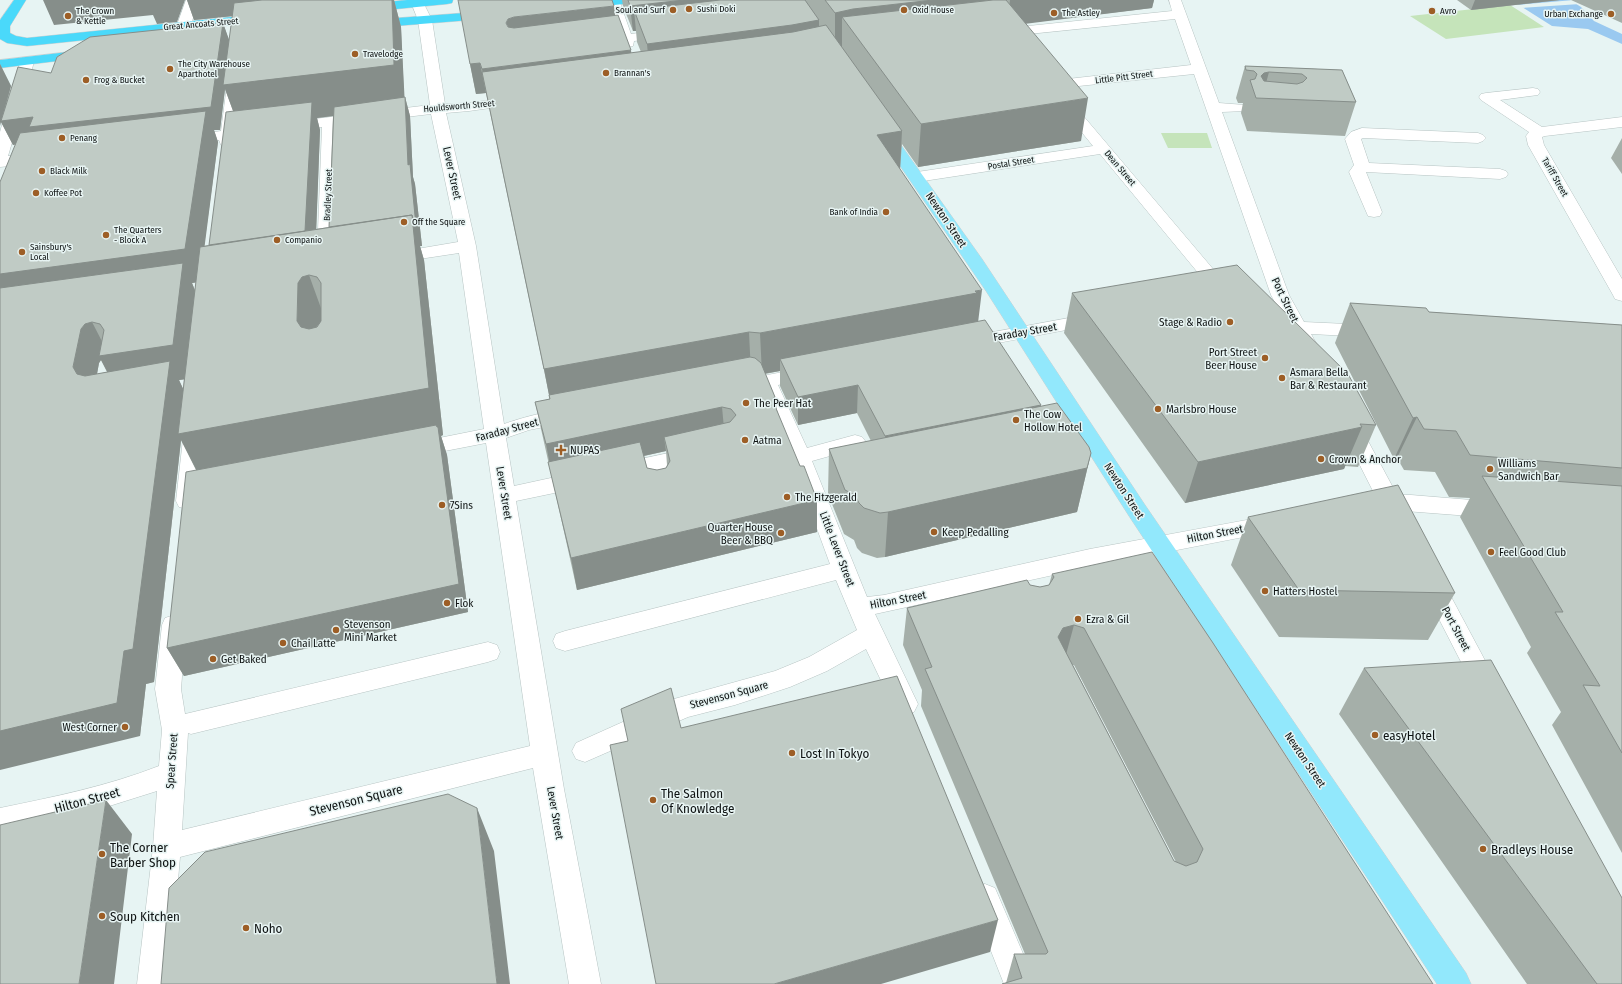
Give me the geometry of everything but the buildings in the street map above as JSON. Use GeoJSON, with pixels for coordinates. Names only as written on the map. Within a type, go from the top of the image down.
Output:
{"type":"FeatureCollection","features":[{"type":"Feature","properties":{"kind":"highway","name":"Great Ancoats Street"},"geometry":{"type":"LineString","coordinates":[[20,0],[3,26],[3,35],[12,40],[27,42],[273,17]]}},
{"type":"Feature","properties":{"kind":"highway"},"geometry":{"type":"LineString","coordinates":[[350,10],[417,1],[447,0]]}},
{"type":"Feature","properties":{"kind":"highway"},"geometry":{"type":"LineString","coordinates":[[568,6],[618,1]]}},
{"type":"Feature","properties":{"kind":"highway"},"geometry":{"type":"LineString","coordinates":[[357,26],[500,14]]}},
{"type":"Feature","properties":{"kind":"highway"},"geometry":{"type":"LineString","coordinates":[[0,64],[102,52]]}},
{"type":"Feature","properties":{"kind":"highway"},"geometry":{"type":"LineString","coordinates":[[0,59],[27,61]]}},
{"type":"Feature","properties":{"kind":"main road","name":"Newton Street"},"geometry":{"type":"LineString","coordinates":[[876,119],[1022,333],[1075,433],[1186,582],[1455,984]]}},
{"type":"Feature","properties":{"kind":"street"},"geometry":{"type":"LineString","coordinates":[[184,25],[192,0]]}},
{"type":"Feature","properties":{"kind":"street","name":"Lever Street"},"geometry":{"type":"LineString","coordinates":[[417,1],[425,20],[438,109],[467,246],[504,496],[545,754],[585,984]]}},
{"type":"Feature","properties":{"kind":"street"},"geometry":{"type":"LineString","coordinates":[[618,1],[626,39],[632,53]]}},
{"type":"Feature","properties":{"kind":"street"},"geometry":{"type":"LineString","coordinates":[[984,34],[1177,7]]}},
{"type":"Feature","properties":{"kind":"street","name":"Port Street"},"geometry":{"type":"LineString","coordinates":[[1177,7],[1212,107],[1273,295],[1298,327],[1320,369]]}},
{"type":"Feature","properties":{"kind":"street"},"geometry":{"type":"LineString","coordinates":[[992,16],[1019,49]]}},
{"type":"Feature","properties":{"kind":"street"},"geometry":{"type":"LineString","coordinates":[[586,43],[680,32]]}},
{"type":"Feature","properties":{"kind":"street"},"geometry":{"type":"LineString","coordinates":[[0,157],[18,102],[27,61]]}},
{"type":"Feature","properties":{"kind":"street"},"geometry":{"type":"LineString","coordinates":[[224,161],[236,66]]}},
{"type":"Feature","properties":{"kind":"street","name":"Little Pitt Street"},"geometry":{"type":"LineString","coordinates":[[1050,86],[1198,69]]}},
{"type":"Feature","properties":{"kind":"street","name":"Dean Street"},"geometry":{"type":"LineString","coordinates":[[1040,73],[1232,297],[1205,300]]}},
{"type":"Feature","properties":{"kind":"street"},"geometry":{"type":"LineString","coordinates":[[1533,92],[1486,97],[1539,132],[1622,122]]}},
{"type":"Feature","properties":{"kind":"street","name":"Houldsworth Street"},"geometry":{"type":"LineString","coordinates":[[174,141],[414,110],[469,107],[530,98]]}},
{"type":"Feature","properties":{"kind":"street"},"geometry":{"type":"LineString","coordinates":[[1212,107],[1240,108]]}},
{"type":"Feature","properties":{"kind":"street","name":"Bradley Street"},"geometry":{"type":"LineString","coordinates":[[328,267],[330,122]]}},
{"type":"Feature","properties":{"kind":"street","name":"Tariff Street"},"geometry":{"type":"LineString","coordinates":[[1539,132],[1534,136],[1536,145],[1622,295]]}},
{"type":"Feature","properties":{"kind":"street"},"geometry":{"type":"LineString","coordinates":[[1363,167],[1353,139],[1356,135],[1362,133],[1478,138]]}},
{"type":"Feature","properties":{"kind":"street","name":"Postal Street"},"geometry":{"type":"LineString","coordinates":[[917,177],[1104,149]]}},
{"type":"Feature","properties":{"kind":"street"},"geometry":{"type":"LineString","coordinates":[[0,162],[43,157]]}},
{"type":"Feature","properties":{"kind":"street"},"geometry":{"type":"LineString","coordinates":[[1374,212],[1357,172],[1363,167],[1500,174]]}},
{"type":"Feature","properties":{"kind":"street"},"geometry":{"type":"LineString","coordinates":[[378,260],[467,246]]}},
{"type":"Feature","properties":{"kind":"street","name":"Faraday Street"},"geometry":{"type":"LineString","coordinates":[[947,347],[1112,317]]}},
{"type":"Feature","properties":{"kind":"street"},"geometry":{"type":"LineString","coordinates":[[1298,327],[1385,332]]}},
{"type":"Feature","properties":{"kind":"street"},"geometry":{"type":"LineString","coordinates":[[720,387],[751,381],[762,382],[826,370]]}},
{"type":"Feature","properties":{"kind":"street","name":"Little Lever Street"},"geometry":{"type":"LineString","coordinates":[[762,382],[770,388],[800,457],[821,486],[842,566],[871,634],[916,730]]}},
{"type":"Feature","properties":{"kind":"street"},"geometry":{"type":"LineString","coordinates":[[184,524],[197,408]]}},
{"type":"Feature","properties":{"kind":"street","name":"Port Street"},"geometry":{"type":"LineString","coordinates":[[1342,411],[1497,706]]}},
{"type":"Feature","properties":{"kind":"street","name":"Faraday Street"},"geometry":{"type":"LineString","coordinates":[[395,454],[495,434],[526,424],[588,412]]}},
{"type":"Feature","properties":{"kind":"street"},"geometry":{"type":"LineString","coordinates":[[800,457],[855,442]]}},
{"type":"Feature","properties":{"kind":"street"},"geometry":{"type":"LineString","coordinates":[[504,496],[718,449]]}},
{"type":"Feature","properties":{"kind":"street"},"geometry":{"type":"LineString","coordinates":[[654,464],[660,486]]}},
{"type":"Feature","properties":{"kind":"street"},"geometry":{"type":"LineString","coordinates":[[188,493],[209,489]]}},
{"type":"Feature","properties":{"kind":"street"},"geometry":{"type":"LineString","coordinates":[[1359,506],[1411,503],[1519,512]]}},
{"type":"Feature","properties":{"kind":"street","name":"Hilton Street"},"geometry":{"type":"LineString","coordinates":[[860,607],[1017,584],[1090,558],[1290,520]]}},
{"type":"Feature","properties":{"kind":"street"},"geometry":{"type":"LineString","coordinates":[[565,641],[850,568]]}},
{"type":"Feature","properties":{"kind":"street","name":"Spear Street"},"geometry":{"type":"LineString","coordinates":[[153,984],[167,847],[175,730],[168,689],[176,603]]}},
{"type":"Feature","properties":{"kind":"street","name":"Stevenson Square"},"geometry":{"type":"LineString","coordinates":[[585,751],[683,707],[781,680],[818,664],[871,634]]}},
{"type":"Feature","properties":{"kind":"street"},"geometry":{"type":"LineString","coordinates":[[191,723],[488,652]]}},
{"type":"Feature","properties":{"kind":"street","name":"Stevenson Square"},"geometry":{"type":"LineString","coordinates":[[167,847],[545,754]]}},
{"type":"Feature","properties":{"kind":"street","name":"Hilton Street"},"geometry":{"type":"LineString","coordinates":[[0,821],[118,792],[172,773]]}},
{"type":"Feature","properties":{"kind":"street"},"geometry":{"type":"LineString","coordinates":[[976,876],[1013,982]]}},
{"type":"Feature","properties":{"kind":"green space"},"geometry":{"type":"Polygon","coordinates":[[[1510,5],[1544,27],[1446,39],[1410,16],[1510,5]]]}},
{"type":"Feature","properties":{"kind":"green space"},"geometry":{"type":"Polygon","coordinates":[[[1161,133],[1207,133],[1212,148],[1168,148],[1161,133]]]}},
{"type":"Feature","properties":{"kind":"water"},"geometry":{"type":"Polygon","coordinates":[[[1511,0],[1570,0],[1581,7],[1594,21],[1622,34],[1622,44],[1588,29],[1552,26],[1511,0]]]}},
{"type":"Feature","properties":{"kind":"pier"},"geometry":{"type":"Polygon","coordinates":[[[1574,0],[1580,4],[1521,8],[1516,5],[1574,0]]]}},
{"type":"Feature","properties":{"kind":"place","name":"Sushi Doki"},"geometry":{"type":"Point","coordinates":[689,9]}},
{"type":"Feature","properties":{"kind":"place","name":"Soul and Surf"},"geometry":{"type":"Point","coordinates":[673,10]}},
{"type":"Feature","properties":{"kind":"place","name":"Oxid House"},"geometry":{"type":"Point","coordinates":[904,10]}},
{"type":"Feature","properties":{"kind":"place","name":"Avro"},"geometry":{"type":"Point","coordinates":[1432,11]}},
{"type":"Feature","properties":{"kind":"place","name":"The Astley"},"geometry":{"type":"Point","coordinates":[1054,13]}},
{"type":"Feature","properties":{"kind":"place","name":"Urban Exchange"},"geometry":{"type":"Point","coordinates":[1611,14]}},
{"type":"Feature","properties":{"kind":"place","name":"The Crown & Kettle"},"geometry":{"type":"Point","coordinates":[68,16]}},
{"type":"Feature","properties":{"kind":"place","name":"Travelodge"},"geometry":{"type":"Point","coordinates":[355,54]}},
{"type":"Feature","properties":{"kind":"place","name":"The City Warehouse Aparthotel"},"geometry":{"type":"Point","coordinates":[170,69]}},
{"type":"Feature","properties":{"kind":"place","name":"Brannan's"},"geometry":{"type":"Point","coordinates":[606,73]}},
{"type":"Feature","properties":{"kind":"place","name":"Frog & Bucket"},"geometry":{"type":"Point","coordinates":[86,80]}},
{"type":"Feature","properties":{"kind":"place","name":"Penang"},"geometry":{"type":"Point","coordinates":[62,138]}},
{"type":"Feature","properties":{"kind":"place","name":"Black Milk"},"geometry":{"type":"Point","coordinates":[42,171]}},
{"type":"Feature","properties":{"kind":"place","name":"Koffee Pot"},"geometry":{"type":"Point","coordinates":[36,193]}},
{"type":"Feature","properties":{"kind":"place","name":"Bank of India"},"geometry":{"type":"Point","coordinates":[886,212]}},
{"type":"Feature","properties":{"kind":"place","name":"Off the Square"},"geometry":{"type":"Point","coordinates":[404,222]}},
{"type":"Feature","properties":{"kind":"place","name":"The Quarters - Block A"},"geometry":{"type":"Point","coordinates":[106,235]}},
{"type":"Feature","properties":{"kind":"place","name":"Companio"},"geometry":{"type":"Point","coordinates":[277,240]}},
{"type":"Feature","properties":{"kind":"place","name":"Sainsbury's Local"},"geometry":{"type":"Point","coordinates":[22,252]}},
{"type":"Feature","properties":{"kind":"place","name":"Stage & Radio"},"geometry":{"type":"Point","coordinates":[1230,322]}},
{"type":"Feature","properties":{"kind":"place","name":"Port Street Beer House"},"geometry":{"type":"Point","coordinates":[1265,358]}},
{"type":"Feature","properties":{"kind":"place","name":"Asmara Bella Bar & Restaurant"},"geometry":{"type":"Point","coordinates":[1282,378]}},
{"type":"Feature","properties":{"kind":"place","name":"The Peer Hat"},"geometry":{"type":"Point","coordinates":[746,403]}},
{"type":"Feature","properties":{"kind":"place","name":"Marlsbro House"},"geometry":{"type":"Point","coordinates":[1158,409]}},
{"type":"Feature","properties":{"kind":"place","name":"The Cow Hollow Hotel"},"geometry":{"type":"Point","coordinates":[1016,420]}},
{"type":"Feature","properties":{"kind":"place","name":"Aatma"},"geometry":{"type":"Point","coordinates":[745,440]}},
{"type":"Feature","properties":{"kind":"place","name":"NUPAS"},"geometry":{"type":"Point","coordinates":[561,450]}},
{"type":"Feature","properties":{"kind":"place","name":"Crown & Anchor"},"geometry":{"type":"Point","coordinates":[1321,459]}},
{"type":"Feature","properties":{"kind":"place","name":"Williams Sandwich Bar"},"geometry":{"type":"Point","coordinates":[1490,469]}},
{"type":"Feature","properties":{"kind":"place","name":"The Fitzgerald"},"geometry":{"type":"Point","coordinates":[787,497]}},
{"type":"Feature","properties":{"kind":"place","name":"7Sins"},"geometry":{"type":"Point","coordinates":[442,505]}},
{"type":"Feature","properties":{"kind":"place","name":"Keep Pedalling"},"geometry":{"type":"Point","coordinates":[934,532]}},
{"type":"Feature","properties":{"kind":"place","name":"Quarter House Beer & BBQ"},"geometry":{"type":"Point","coordinates":[781,533]}},
{"type":"Feature","properties":{"kind":"place","name":"Feel Good Club"},"geometry":{"type":"Point","coordinates":[1491,552]}},
{"type":"Feature","properties":{"kind":"place","name":"Hatters Hostel"},"geometry":{"type":"Point","coordinates":[1265,591]}},
{"type":"Feature","properties":{"kind":"place","name":"Flok"},"geometry":{"type":"Point","coordinates":[447,603]}},
{"type":"Feature","properties":{"kind":"place","name":"Ezra & Gil"},"geometry":{"type":"Point","coordinates":[1078,619]}},
{"type":"Feature","properties":{"kind":"place","name":"Stevenson Mini Market"},"geometry":{"type":"Point","coordinates":[336,630]}},
{"type":"Feature","properties":{"kind":"place","name":"Chai Latte"},"geometry":{"type":"Point","coordinates":[283,643]}},
{"type":"Feature","properties":{"kind":"place","name":"Get Baked"},"geometry":{"type":"Point","coordinates":[213,659]}},
{"type":"Feature","properties":{"kind":"place","name":"West Corner"},"geometry":{"type":"Point","coordinates":[125,727]}},
{"type":"Feature","properties":{"kind":"place","name":"easyHotel"},"geometry":{"type":"Point","coordinates":[1375,735]}},
{"type":"Feature","properties":{"kind":"place","name":"Lost In Tokyo"},"geometry":{"type":"Point","coordinates":[792,753]}},
{"type":"Feature","properties":{"kind":"place","name":"The Salmon Of Knowledge"},"geometry":{"type":"Point","coordinates":[653,800]}},
{"type":"Feature","properties":{"kind":"place","name":"Bradleys House"},"geometry":{"type":"Point","coordinates":[1483,849]}},
{"type":"Feature","properties":{"kind":"place","name":"The Corner Barber Shop"},"geometry":{"type":"Point","coordinates":[102,854]}},
{"type":"Feature","properties":{"kind":"place","name":"Soup Kitchen"},"geometry":{"type":"Point","coordinates":[102,916]}},
{"type":"Feature","properties":{"kind":"place","name":"Noho"},"geometry":{"type":"Point","coordinates":[246,928]}}]}
